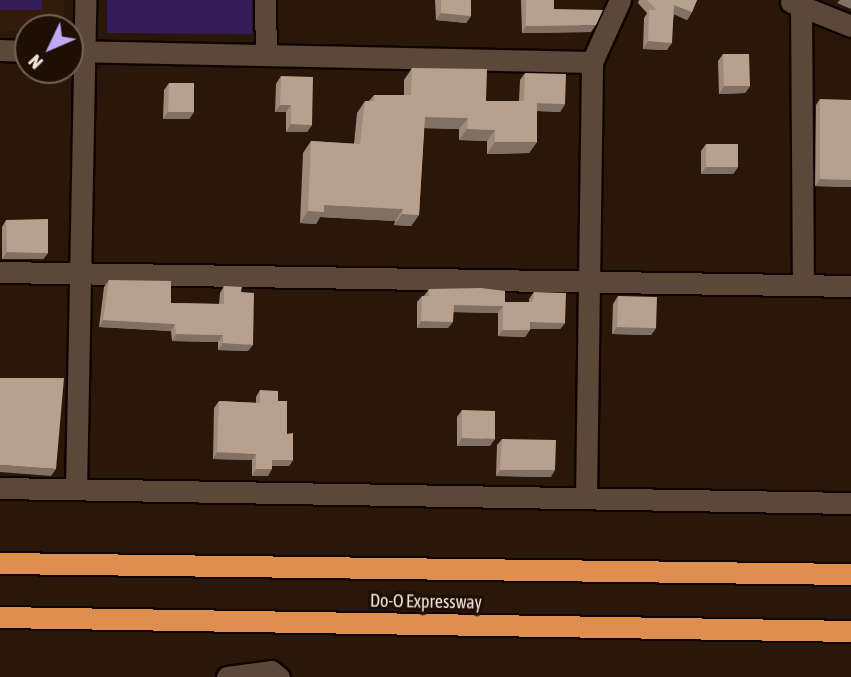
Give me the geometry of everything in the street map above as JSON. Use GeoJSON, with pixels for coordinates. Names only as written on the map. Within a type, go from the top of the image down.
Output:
{"type":"FeatureCollection","features":[{"type":"Feature","properties":{"kind":"highway","name":"Do-O Expressway"},"geometry":{"type":"LineString","coordinates":[[0,563],[851,574]]}},
{"type":"Feature","properties":{"kind":"highway","name":"Do-O Expressway"},"geometry":{"type":"LineString","coordinates":[[0,617],[851,631]]}},
{"type":"Feature","properties":{"kind":"street"},"geometry":{"type":"LineString","coordinates":[[265,0],[266,55]]}},
{"type":"Feature","properties":{"kind":"street"},"geometry":{"type":"LineString","coordinates":[[586,498],[592,62],[620,0]]}},
{"type":"Feature","properties":{"kind":"street"},"geometry":{"type":"LineString","coordinates":[[803,285],[794,3],[851,26]]}},
{"type":"Feature","properties":{"kind":"street"},"geometry":{"type":"LineString","coordinates":[[84,52],[592,62]]}},
{"type":"Feature","properties":{"kind":"street"},"geometry":{"type":"LineString","coordinates":[[76,489],[79,273],[77,84]]}},
{"type":"Feature","properties":{"kind":"street"},"geometry":{"type":"LineString","coordinates":[[0,272],[851,286]]}},
{"type":"Feature","properties":{"kind":"street"},"geometry":{"type":"LineString","coordinates":[[0,488],[851,503]]}},
{"type":"Feature","properties":{"kind":"street"},"geometry":{"type":"LineString","coordinates":[[227,677],[271,671],[279,677]]}},
{"type":"Feature","properties":{"kind":"shaded area"},"geometry":{"type":"Polygon","coordinates":[[[0,0],[64,0],[64,14],[14,14],[14,31],[0,32],[0,0]]]}},
{"type":"Feature","properties":{"kind":"shaded area"},"geometry":{"type":"Polygon","coordinates":[[[0,0],[42,0],[42,10],[0,10],[0,0]]]}},
{"type":"Feature","properties":{"kind":"shaded area"},"geometry":{"type":"Polygon","coordinates":[[[107,0],[252,0],[252,34],[107,33],[107,0]]]}},
{"type":"Feature","properties":{"kind":"building"},"geometry":{"type":"Polygon","coordinates":[[[441,0],[471,0],[471,16],[441,13],[441,0]]]}},
{"type":"Feature","properties":{"kind":"building"},"geometry":{"type":"Polygon","coordinates":[[[526,0],[554,0],[554,9],[603,10],[596,25],[526,26],[526,0]]]}},
{"type":"Feature","properties":{"kind":"building"},"geometry":{"type":"Polygon","coordinates":[[[647,0],[697,0],[692,12],[674,5],[672,43],[648,41],[649,10],[657,10],[647,0]]]}},
{"type":"Feature","properties":{"kind":"building"},"geometry":{"type":"Polygon","coordinates":[[[723,54],[749,54],[750,86],[724,86],[723,54]]]}},
{"type":"Feature","properties":{"kind":"building"},"geometry":{"type":"Polygon","coordinates":[[[412,68],[487,69],[486,101],[537,101],[537,142],[495,142],[495,130],[467,129],[468,118],[425,117],[419,215],[402,214],[403,209],[324,205],[324,212],[308,211],[311,141],[360,144],[365,101],[374,101],[374,95],[411,95],[412,68]]]}},
{"type":"Feature","properties":{"kind":"building"},"geometry":{"type":"Polygon","coordinates":[[[525,73],[566,74],[565,104],[524,101],[525,73]]]}},
{"type":"Feature","properties":{"kind":"building"},"geometry":{"type":"Polygon","coordinates":[[[281,76],[313,77],[312,125],[291,124],[291,105],[280,105],[281,76]]]}},
{"type":"Feature","properties":{"kind":"building"},"geometry":{"type":"Polygon","coordinates":[[[169,83],[194,83],[194,112],[168,112],[169,83]]]}},
{"type":"Feature","properties":{"kind":"building"},"geometry":{"type":"Polygon","coordinates":[[[820,99],[851,100],[851,180],[820,179],[820,99]]]}},
{"type":"Feature","properties":{"kind":"building"},"geometry":{"type":"Polygon","coordinates":[[[706,144],[738,144],[738,167],[706,167],[706,144]]]}},
{"type":"Feature","properties":{"kind":"building"},"geometry":{"type":"Polygon","coordinates":[[[48,219],[48,253],[7,252],[6,220],[48,219]]]}},
{"type":"Feature","properties":{"kind":"building"},"geometry":{"type":"Polygon","coordinates":[[[109,280],[171,281],[171,303],[224,304],[224,286],[242,287],[241,292],[254,293],[253,345],[223,343],[223,335],[176,334],[175,324],[103,320],[109,280]]]}},
{"type":"Feature","properties":{"kind":"building"},"geometry":{"type":"Polygon","coordinates":[[[481,288],[505,291],[505,302],[533,302],[534,292],[566,293],[565,323],[530,322],[530,330],[503,330],[503,306],[454,305],[453,322],[421,321],[422,296],[429,296],[429,289],[481,288]]]}},
{"type":"Feature","properties":{"kind":"building"},"geometry":{"type":"Polygon","coordinates":[[[618,296],[657,297],[656,328],[617,327],[618,296]]]}},
{"type":"Feature","properties":{"kind":"building"},"geometry":{"type":"Polygon","coordinates":[[[0,378],[64,378],[56,469],[0,465],[0,378]]]}},
{"type":"Feature","properties":{"kind":"building"},"geometry":{"type":"Polygon","coordinates":[[[260,390],[278,391],[278,401],[287,401],[287,434],[293,433],[293,460],[272,460],[272,469],[256,469],[256,454],[217,452],[219,401],[260,403],[260,390]]]}},
{"type":"Feature","properties":{"kind":"building"},"geometry":{"type":"Polygon","coordinates":[[[462,410],[495,411],[495,439],[462,438],[462,410]]]}},
{"type":"Feature","properties":{"kind":"building"},"geometry":{"type":"Polygon","coordinates":[[[502,439],[556,440],[555,470],[500,470],[502,439]]]}}]}
